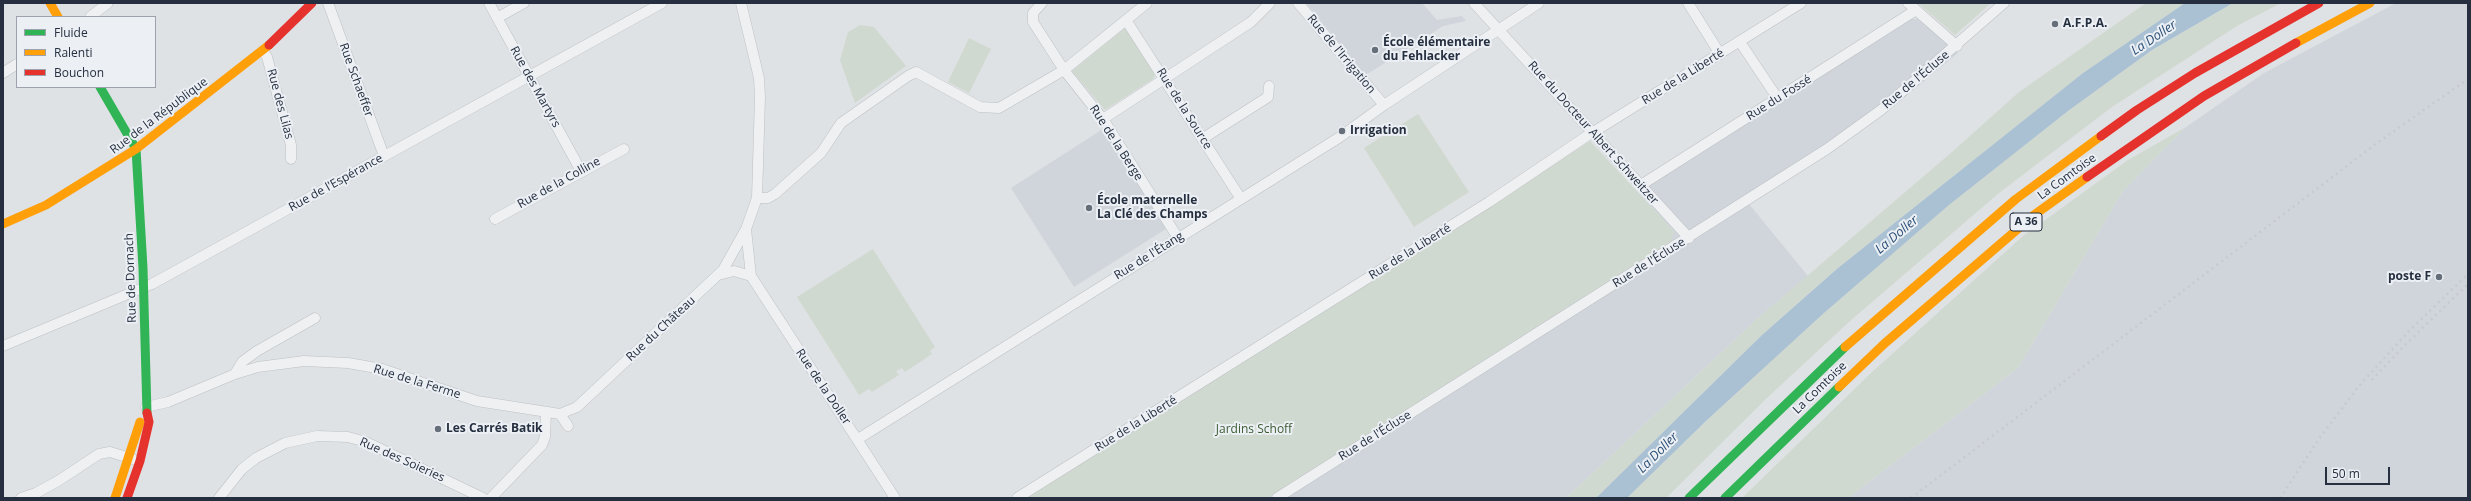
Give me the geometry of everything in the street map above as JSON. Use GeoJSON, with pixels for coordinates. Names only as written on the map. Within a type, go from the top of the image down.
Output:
{"type":"FeatureCollection","features":[{"type":"Feature","properties":{"kind":"main road"},"geometry":{"type":"LineString","coordinates":[[50,3],[57,16]]}},
{"type":"Feature","properties":{"kind":"main road","name":"Rue de la République"},"geometry":{"type":"LineString","coordinates":[[3,224],[46,205],[78,187],[136,149],[263,51],[312,3]]}},
{"type":"Feature","properties":{"kind":"main road","name":"La Comtoise"},"geometry":{"type":"LineString","coordinates":[[1689,498],[1860,332],[2016,199],[2144,106],[2195,73],[2319,3]]}},
{"type":"Feature","properties":{"kind":"main road","name":"La Comtoise"},"geometry":{"type":"LineString","coordinates":[[1725,498],[1884,344],[2034,216],[2080,181],[2204,96],[2267,58],[2370,3]]}},
{"type":"Feature","properties":{"kind":"main road"},"geometry":{"type":"LineString","coordinates":[[101,88],[136,149]]}},
{"type":"Feature","properties":{"kind":"main road","name":"Rue de Dornach"},"geometry":{"type":"LineString","coordinates":[[127,498],[140,461],[149,422],[146,407],[143,289],[136,149]]}},
{"type":"Feature","properties":{"kind":"main road","name":"Rue de Dornach"},"geometry":{"type":"LineString","coordinates":[[115,498],[130,458],[146,407]]}},
{"type":"Feature","properties":{"kind":"street"},"geometry":{"type":"LineString","coordinates":[[91,16],[108,3]]}},
{"type":"Feature","properties":{"kind":"street","name":"Rue Schaeffer"},"geometry":{"type":"LineString","coordinates":[[328,3],[384,156]]}},
{"type":"Feature","properties":{"kind":"street","name":"Rue des Martyrs"},"geometry":{"type":"LineString","coordinates":[[489,3],[581,171]]}},
{"type":"Feature","properties":{"kind":"street"},"geometry":{"type":"LineString","coordinates":[[498,18],[524,3]]}},
{"type":"Feature","properties":{"kind":"street","name":"Rue de l'Espérance"},"geometry":{"type":"LineString","coordinates":[[3,346],[143,289],[662,3]]}},
{"type":"Feature","properties":{"kind":"street","name":"Rue du Château"},"geometry":{"type":"LineString","coordinates":[[560,414],[577,407],[718,275],[734,254],[746,229],[757,198],[760,97],[759,78],[741,3]]}},
{"type":"Feature","properties":{"kind":"street","name":"Rue de la Berge"},"geometry":{"type":"LineString","coordinates":[[1042,3],[1033,13],[1033,22],[1064,70],[1103,119],[1178,238]]}},
{"type":"Feature","properties":{"kind":"street"},"geometry":{"type":"LineString","coordinates":[[757,198],[768,198],[775,194],[821,153],[841,123],[916,72],[980,107],[989,109],[999,108],[1064,70],[1147,3]]}},
{"type":"Feature","properties":{"kind":"street"},"geometry":{"type":"LineString","coordinates":[[1103,119],[1251,22],[1270,3]]}},
{"type":"Feature","properties":{"kind":"street","name":"Rue de l'Irrigation"},"geometry":{"type":"LineString","coordinates":[[1298,3],[1384,105]]}},
{"type":"Feature","properties":{"kind":"street","name":"Rue du Docteur Albert Schweitzer"},"geometry":{"type":"LineString","coordinates":[[1474,3],[1689,238]]}},
{"type":"Feature","properties":{"kind":"street","name":"Rue de l'Étang"},"geometry":{"type":"LineString","coordinates":[[858,440],[1344,134],[1384,105],[1539,3]]}},
{"type":"Feature","properties":{"kind":"street"},"geometry":{"type":"LineString","coordinates":[[1688,3],[1720,54]]}},
{"type":"Feature","properties":{"kind":"street","name":"Rue de la Liberté"},"geometry":{"type":"LineString","coordinates":[[1017,498],[1489,202],[1592,133],[1801,3]]}},
{"type":"Feature","properties":{"kind":"street"},"geometry":{"type":"LineString","coordinates":[[1908,3],[1956,46]]}},
{"type":"Feature","properties":{"kind":"street","name":"Rue de l'Écluse"},"geometry":{"type":"LineString","coordinates":[[1277,498],[1689,238],[1827,149],[1881,110],[2004,3]]}},
{"type":"Feature","properties":{"kind":"street","name":"Rue du Fossé"},"geometry":{"type":"LineString","coordinates":[[1641,185],[1916,10]]}},
{"type":"Feature","properties":{"kind":"street","name":"Rue de la Source"},"geometry":{"type":"LineString","coordinates":[[1126,20],[1165,78],[1241,199]]}},
{"type":"Feature","properties":{"kind":"street"},"geometry":{"type":"LineString","coordinates":[[1740,42],[1778,99]]}},
{"type":"Feature","properties":{"kind":"street","name":"Rue des Lilas"},"geometry":{"type":"LineString","coordinates":[[263,51],[267,58],[291,145],[291,159]]}},
{"type":"Feature","properties":{"kind":"street"},"geometry":{"type":"LineString","coordinates":[[3,73],[16,65]]}},
{"type":"Feature","properties":{"kind":"street"},"geometry":{"type":"LineString","coordinates":[[1202,139],[1268,97],[1269,86]]}},
{"type":"Feature","properties":{"kind":"street","name":"Rue de la Colline"},"geometry":{"type":"LineString","coordinates":[[495,219],[624,149]]}},
{"type":"Feature","properties":{"kind":"street","name":"Rue du Château"},"geometry":{"type":"LineString","coordinates":[[746,229],[750,276]]}},
{"type":"Feature","properties":{"kind":"street"},"geometry":{"type":"LineString","coordinates":[[718,275],[734,272],[750,276]]}},
{"type":"Feature","properties":{"kind":"street","name":"Rue de la Doller"},"geometry":{"type":"LineString","coordinates":[[750,276],[895,498]]}},
{"type":"Feature","properties":{"kind":"street"},"geometry":{"type":"LineString","coordinates":[[146,407],[168,402],[235,374],[242,362],[257,351],[315,318]]}},
{"type":"Feature","properties":{"kind":"street","name":"Rue de la Ferme"},"geometry":{"type":"LineString","coordinates":[[235,374],[258,367],[304,361],[348,363],[382,370],[477,401],[560,414]]}},
{"type":"Feature","properties":{"kind":"street"},"geometry":{"type":"LineString","coordinates":[[491,498],[542,446],[546,412]]}},
{"type":"Feature","properties":{"kind":"street"},"geometry":{"type":"LineString","coordinates":[[560,414],[568,426]]}},
{"type":"Feature","properties":{"kind":"street","name":"Rue des Soieries"},"geometry":{"type":"LineString","coordinates":[[219,498],[242,469],[256,458],[285,444],[317,436],[348,438],[366,442],[483,498]]}},
{"type":"Feature","properties":{"kind":"street"},"geometry":{"type":"LineString","coordinates":[[21,498],[36,493],[58,481],[99,454],[110,452],[140,461]]}},
{"type":"Feature","properties":{"kind":"shaded area","name":"École élémentaire du Fehlacker"},"geometry":{"type":"Polygon","coordinates":[[[1306,3],[1422,3],[1437,20],[1462,16],[1466,21],[1443,26],[1366,75],[1306,3]]]}},
{"type":"Feature","properties":{"kind":"shaded area"},"geometry":{"type":"Polygon","coordinates":[[[2396,3],[2468,3],[2468,498],[1848,498],[2018,368],[2123,191],[2186,127],[2264,73],[2396,3]]]}},
{"type":"Feature","properties":{"kind":"shaded area"},"geometry":{"type":"Polygon","coordinates":[[[1910,19],[1918,19],[1958,53],[1885,113],[1749,204],[1808,276],[1758,318],[1566,498],[1267,498],[1671,241],[1673,231],[1638,192],[1910,19]]]}},
{"type":"Feature","properties":{"kind":"shaded area","name":"École maternelle La Clé des Champs"},"geometry":{"type":"Polygon","coordinates":[[[1103,129],[1166,229],[1074,287],[1011,188],[1103,129]]]}},
{"type":"Feature","properties":{"kind":"green space"},"geometry":{"type":"Polygon","coordinates":[[[1918,3],[1991,3],[1955,35],[1918,3]]]}},
{"type":"Feature","properties":{"kind":"green space"},"geometry":{"type":"Polygon","coordinates":[[[2146,3],[2185,3],[2083,73],[1838,268],[1762,335],[1596,498],[1566,498],[1758,318],[1952,152],[2019,92],[2146,3]]]}},
{"type":"Feature","properties":{"kind":"green space"},"geometry":{"type":"Polygon","coordinates":[[[2233,3],[2281,3],[2237,26],[2112,107],[1999,193],[1850,321],[1767,398],[1666,498],[1627,498],[1707,420],[1824,313],[1949,205],[2068,111],[2152,50],[2233,3]]]}},
{"type":"Feature","properties":{"kind":"green space"},"geometry":{"type":"Polygon","coordinates":[[[860,25],[874,27],[906,66],[855,103],[840,60],[848,32],[860,25]]]}},
{"type":"Feature","properties":{"kind":"green space"},"geometry":{"type":"Polygon","coordinates":[[[1125,28],[1156,72],[1153,79],[1105,110],[1072,71],[1125,28]]]}},
{"type":"Feature","properties":{"kind":"green space"},"geometry":{"type":"Polygon","coordinates":[[[969,38],[991,49],[969,93],[948,82],[969,38]]]}},
{"type":"Feature","properties":{"kind":"green space"},"geometry":{"type":"Polygon","coordinates":[[[1418,114],[1469,192],[1414,227],[1364,148],[1418,114]]]}},
{"type":"Feature","properties":{"kind":"green space"},"geometry":{"type":"Polygon","coordinates":[[[2186,127],[2123,191],[2018,368],[1848,498],[1742,498],[1871,373],[2023,236],[2128,160],[2186,127]]]}},
{"type":"Feature","properties":{"kind":"green space","name":"Jardins Schoff"},"geometry":{"type":"Polygon","coordinates":[[[1590,141],[1674,231],[1671,241],[1267,498],[1024,498],[1590,141]]]}},
{"type":"Feature","properties":{"kind":"green space"},"geometry":{"type":"Polygon","coordinates":[[[873,249],[935,347],[930,351],[932,354],[905,372],[902,368],[896,371],[899,375],[872,392],[869,389],[859,395],[797,297],[873,249]]]}},
{"type":"Feature","properties":{"kind":"water","name":"La Doller"},"geometry":{"type":"Polygon","coordinates":[[[2185,3],[2233,3],[2152,50],[2068,111],[1949,205],[1824,313],[1707,420],[1627,498],[1596,498],[1762,335],[1838,268],[2083,73],[2185,3]]]}},
{"type":"Feature","properties":{"kind":"railway"},"geometry":{"type":"LineString","coordinates":[[1911,498],[2377,143],[2468,79]]}},
{"type":"Feature","properties":{"kind":"railway"},"geometry":{"type":"LineString","coordinates":[[2280,498],[2321,436],[2359,386],[2408,332],[2468,274]]}},
{"type":"Feature","properties":{"kind":"railway"},"geometry":{"type":"LineString","coordinates":[[2372,380],[2402,348],[2468,284]]}},
{"type":"Feature","properties":{"kind":"traffic: fast"},"geometry":{"type":"LineString","coordinates":[[101,88],[136,149],[143,268],[147,413]]}},
{"type":"Feature","properties":{"kind":"traffic: fast"},"geometry":{"type":"LineString","coordinates":[[1689,498],[1845,347]]}},
{"type":"Feature","properties":{"kind":"traffic: fast"},"geometry":{"type":"LineString","coordinates":[[1725,498],[1839,387]]}},
{"type":"Feature","properties":{"kind":"traffic: slow"},"geometry":{"type":"LineString","coordinates":[[50,3],[57,16]]}},
{"type":"Feature","properties":{"kind":"traffic: slow"},"geometry":{"type":"LineString","coordinates":[[2296,43],[2370,3]]}},
{"type":"Feature","properties":{"kind":"traffic: slow"},"geometry":{"type":"LineString","coordinates":[[3,224],[46,205],[136,149],[269,45]]}},
{"type":"Feature","properties":{"kind":"traffic: slow"},"geometry":{"type":"LineString","coordinates":[[1845,347],[2016,199],[2101,136]]}},
{"type":"Feature","properties":{"kind":"traffic: slow"},"geometry":{"type":"LineString","coordinates":[[1839,387],[1884,344],[2034,215],[2087,177]]}},
{"type":"Feature","properties":{"kind":"traffic: slow"},"geometry":{"type":"LineString","coordinates":[[115,498],[140,422]]}},
{"type":"Feature","properties":{"kind":"traffic: jam"},"geometry":{"type":"LineString","coordinates":[[269,45],[312,3]]}},
{"type":"Feature","properties":{"kind":"traffic: jam"},"geometry":{"type":"LineString","coordinates":[[2101,136],[2137,110],[2195,73],[2319,3]]}},
{"type":"Feature","properties":{"kind":"traffic: jam"},"geometry":{"type":"LineString","coordinates":[[2087,177],[2204,96],[2296,43]]}},
{"type":"Feature","properties":{"kind":"traffic: jam"},"geometry":{"type":"LineString","coordinates":[[127,498],[140,461],[149,422],[147,413]]}},
{"type":"Feature","properties":{"kind":"place","name":"A.F.P.A."},"geometry":{"type":"Point","coordinates":[2055,24]}},
{"type":"Feature","properties":{"kind":"place","name":"École élémentaire du Fehlacker"},"geometry":{"type":"Point","coordinates":[1375,50]}},
{"type":"Feature","properties":{"kind":"place","name":"Irrigation"},"geometry":{"type":"Point","coordinates":[1342,131]}},
{"type":"Feature","properties":{"kind":"place","name":"École maternelle La Clé des Champs"},"geometry":{"type":"Point","coordinates":[1089,208]}},
{"type":"Feature","properties":{"kind":"place","name":"poste F"},"geometry":{"type":"Point","coordinates":[2439,277]}},
{"type":"Feature","properties":{"kind":"place","name":"Les Carrés Batik"},"geometry":{"type":"Point","coordinates":[438,429]}}]}
